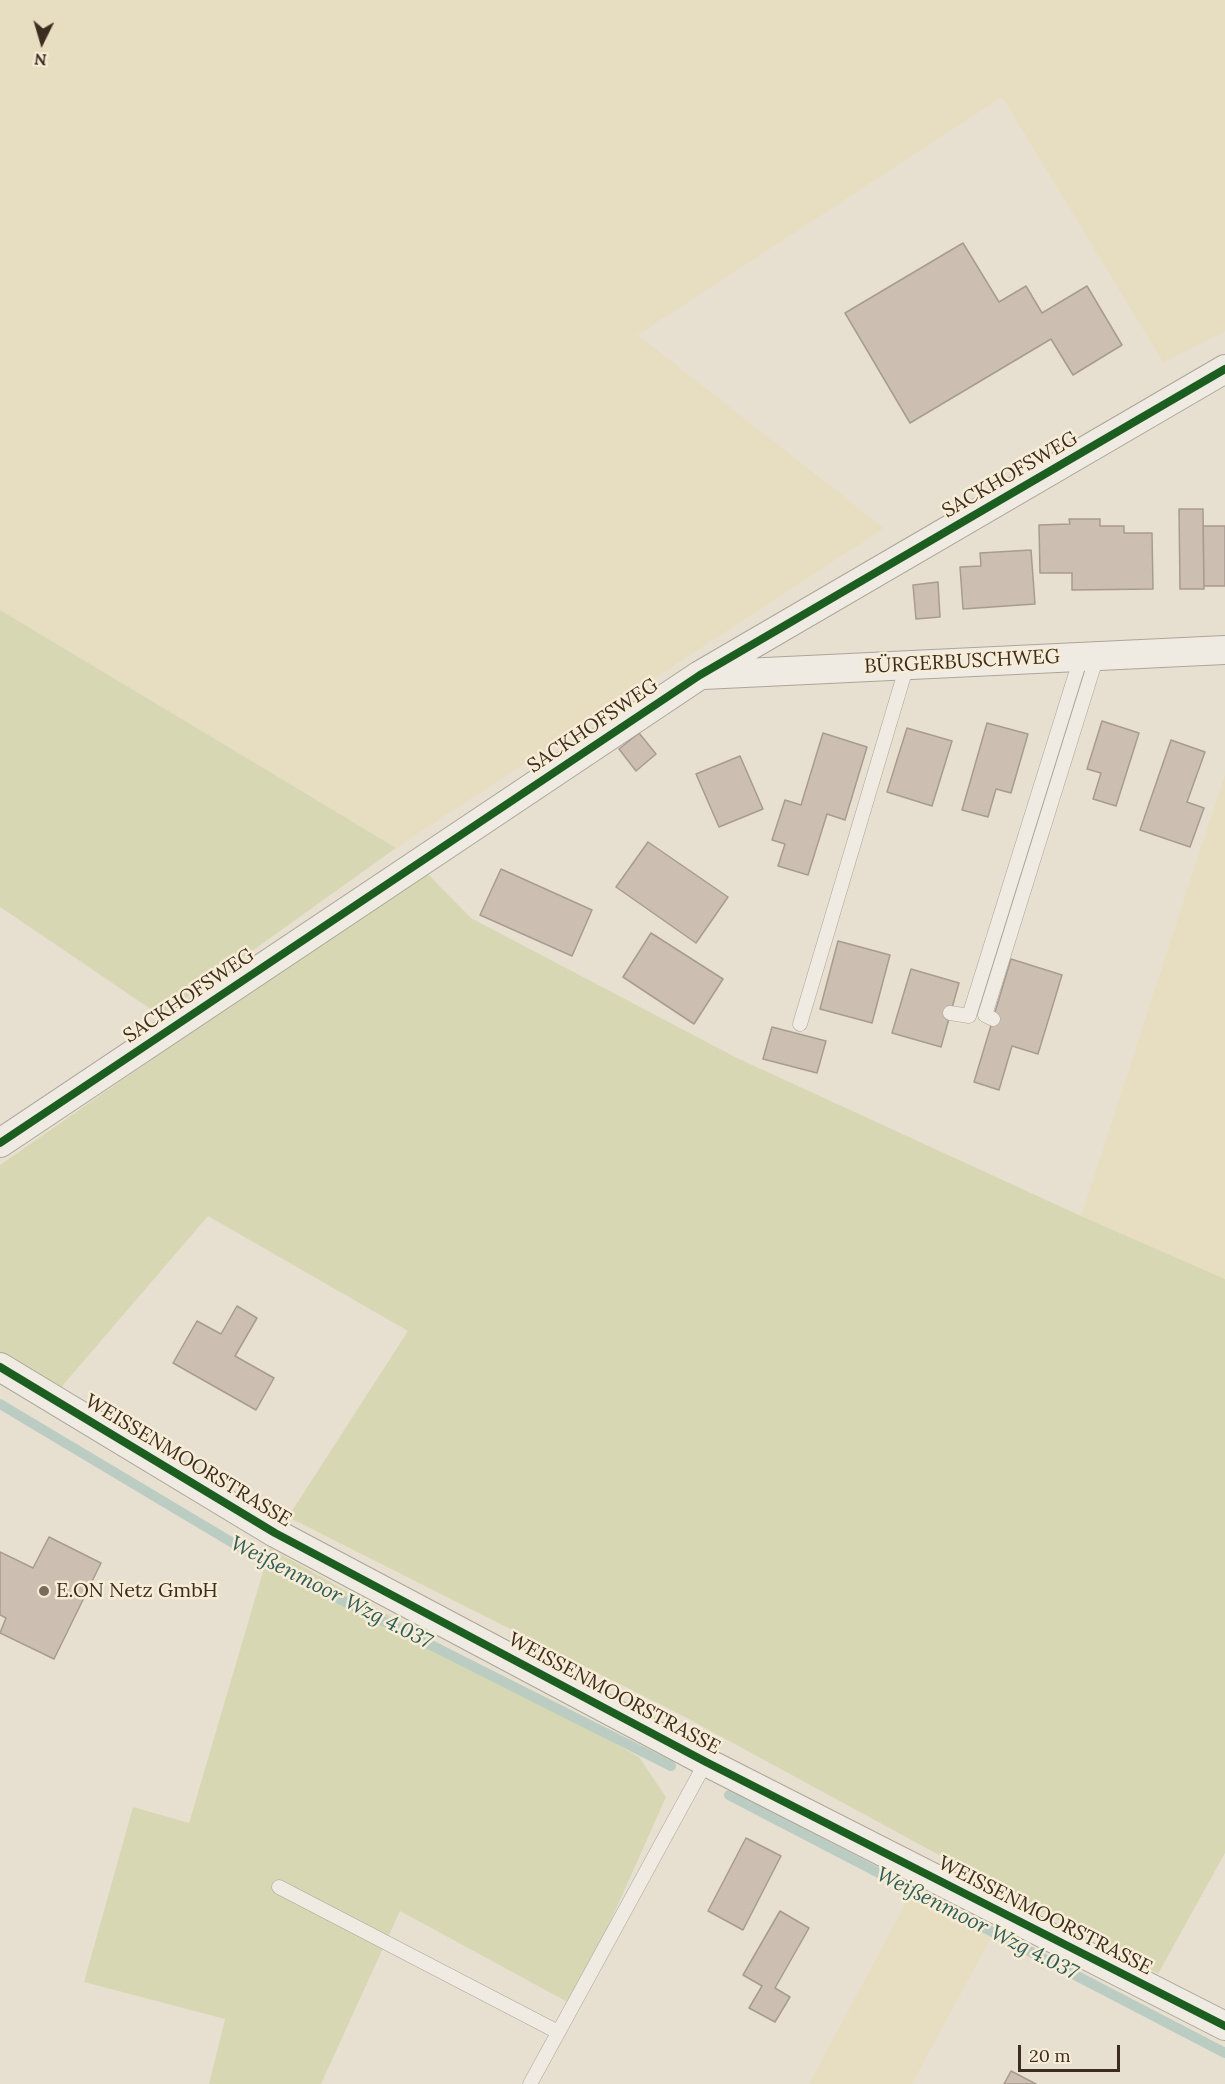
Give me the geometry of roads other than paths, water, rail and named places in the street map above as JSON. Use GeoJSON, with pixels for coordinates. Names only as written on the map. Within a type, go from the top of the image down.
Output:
{"type":"FeatureCollection","features":[{"type":"Feature","properties":{"kind":"street","name":"SACKHOFSWEG"},"geometry":{"type":"LineString","coordinates":[[0,1143],[700,675],[1225,369]]}},
{"type":"Feature","properties":{"kind":"street","name":"BÜRGERBUSCHWEG"},"geometry":{"type":"LineString","coordinates":[[700,675],[1225,650]]}},
{"type":"Feature","properties":{"kind":"street","name":"WEISSENMOORSTRASSE"},"geometry":{"type":"LineString","coordinates":[[0,1367],[275,1533],[706,1762],[1225,2026]]}},
{"type":"Feature","properties":{"kind":"lane"},"geometry":{"type":"LineString","coordinates":[[950,1013],[969,1016],[1089,656]]}},
{"type":"Feature","properties":{"kind":"lane"},"geometry":{"type":"LineString","coordinates":[[993,1020],[985,1015],[1089,656]]}},
{"type":"Feature","properties":{"kind":"lane"},"geometry":{"type":"LineString","coordinates":[[800,1024],[908,665]]}},
{"type":"Feature","properties":{"kind":"lane"},"geometry":{"type":"LineString","coordinates":[[530,2084],[706,1762]]}},
{"type":"Feature","properties":{"kind":"lane"},"geometry":{"type":"LineString","coordinates":[[279,1887],[558,2032]]}},
{"type":"Feature","properties":{"kind":"waterway","name":"Weißenmoor Wzg 4.037"},"geometry":{"type":"LineString","coordinates":[[0,1404],[258,1558],[671,1766]]}},
{"type":"Feature","properties":{"kind":"waterway","name":"Weißenmoor Wzg 4.037"},"geometry":{"type":"LineString","coordinates":[[729,1795],[1225,2053]]}},
{"type":"Feature","properties":{"kind":"place","name":"E.ON Netz GmbH"},"geometry":{"type":"Point","coordinates":[44,1591]}}]}
